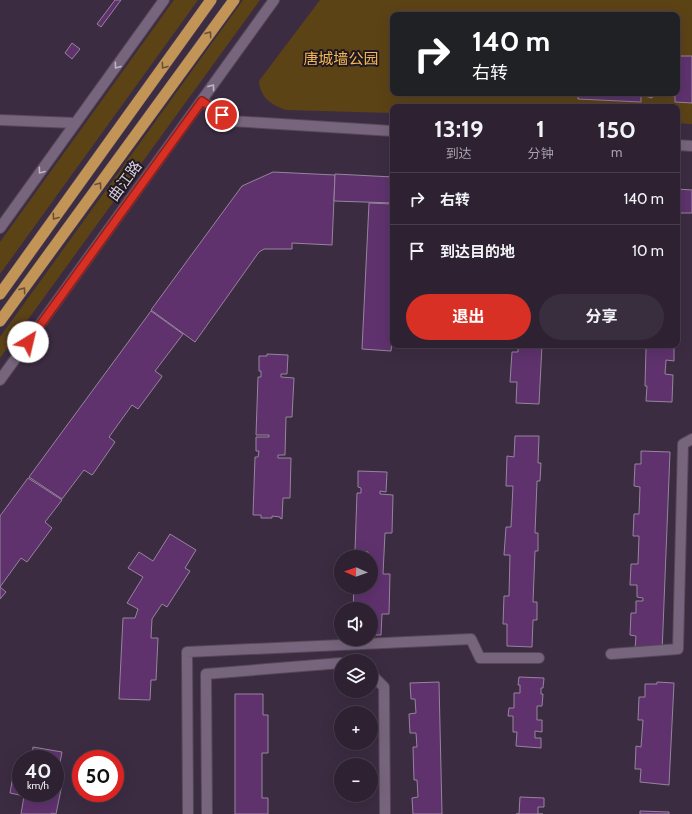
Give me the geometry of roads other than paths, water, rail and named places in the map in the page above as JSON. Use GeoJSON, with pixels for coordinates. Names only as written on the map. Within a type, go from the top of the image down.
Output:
{"type":"FeatureCollection","features":[{"type":"Feature","properties":{"kind":"highway"},"geometry":{"type":"LineString","coordinates":[[0,294],[212,0]]}},
{"type":"Feature","properties":{"kind":"highway","name":"曲江路"},"geometry":{"type":"LineString","coordinates":[[0,322],[234,0]]}},
{"type":"Feature","properties":{"kind":"street"},"geometry":{"type":"LineString","coordinates":[[0,228],[164,0]]}},
{"type":"Feature","properties":{"kind":"street","name":"曲江路"},"geometry":{"type":"LineString","coordinates":[[0,380],[274,0]]}},
{"type":"Feature","properties":{"kind":"street"},"geometry":{"type":"LineString","coordinates":[[202,101],[232,121],[390,131]]}},
{"type":"Feature","properties":{"kind":"street"},"geometry":{"type":"LineString","coordinates":[[0,120],[75,123]]}},
{"type":"Feature","properties":{"kind":"street"},"geometry":{"type":"LineString","coordinates":[[680,145],[692,146]]}},
{"type":"Feature","properties":{"kind":"street"},"geometry":{"type":"LineString","coordinates":[[611,654],[678,649],[683,444],[692,439]]}},
{"type":"Feature","properties":{"kind":"street"},"geometry":{"type":"LineString","coordinates":[[188,814],[187,652],[471,639],[480,658],[539,658]]}},
{"type":"Feature","properties":{"kind":"street"},"geometry":{"type":"LineString","coordinates":[[207,814],[206,674],[334,664]]}},
{"type":"Feature","properties":{"kind":"street"},"geometry":{"type":"LineString","coordinates":[[378,681],[384,687],[385,814]]}},
{"type":"Feature","properties":{"kind":"park label","name":"唐城墙公园"},"geometry":{"type":"Point","coordinates":[341,59]}}]}
